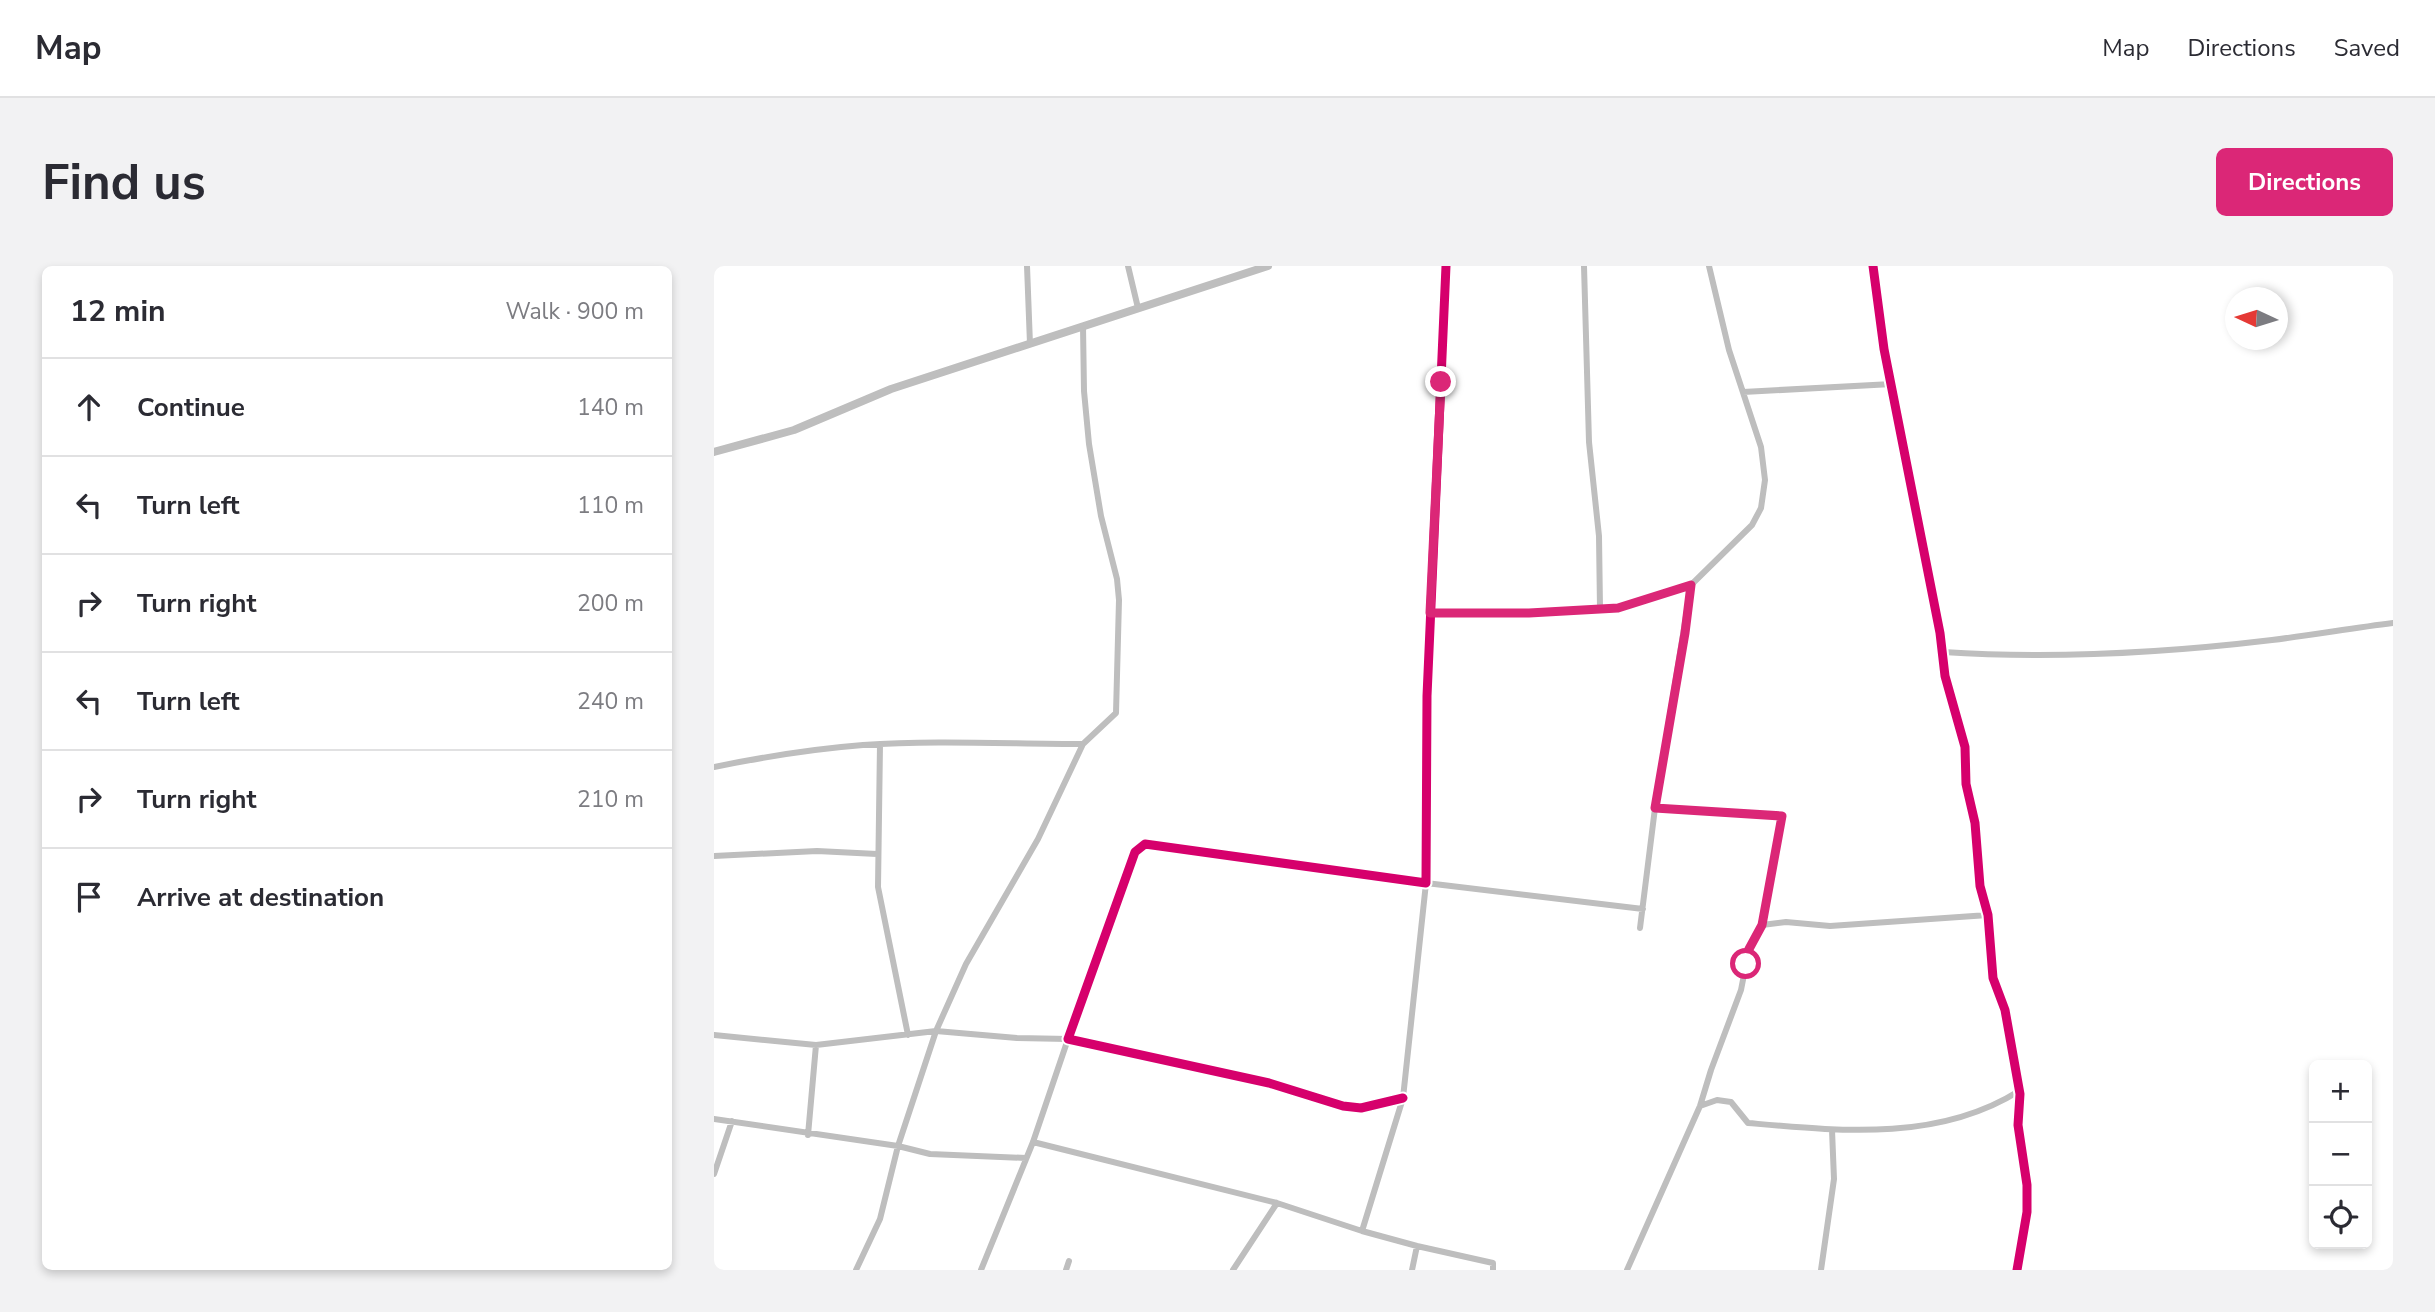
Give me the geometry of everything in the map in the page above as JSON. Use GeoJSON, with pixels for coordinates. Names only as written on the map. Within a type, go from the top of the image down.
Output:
{"type":"FeatureCollection","features":[{"type":"Feature","properties":{"kind":"street"},"geometry":{"type":"LineString","coordinates":[[1027,266],[1030,344]]}},
{"type":"Feature","properties":{"kind":"street"},"geometry":{"type":"LineString","coordinates":[[1128,266],[1138,308]]}},
{"type":"Feature","properties":{"kind":"street"},"geometry":{"type":"LineString","coordinates":[[714,452],[794,430],[891,389],[1268,266]]}},
{"type":"Feature","properties":{"kind":"street"},"geometry":{"type":"LineString","coordinates":[[1362,1231],[1403,1098],[1426,883],[1427,696],[1447,266]]}},
{"type":"Feature","properties":{"kind":"street"},"geometry":{"type":"LineString","coordinates":[[1584,266],[1589,442],[1599,536],[1600,609]]}},
{"type":"Feature","properties":{"kind":"street"},"geometry":{"type":"LineString","coordinates":[[1430,613],[1529,613],[1618,608],[1691,585],[1736,544],[1752,525],[1761,509],[1765,481],[1761,447],[1729,350],[1709,266]]}},
{"type":"Feature","properties":{"kind":"street"},"geometry":{"type":"LineString","coordinates":[[1873,266],[1884,349],[1943,652],[1945,676],[1965,747],[1966,784],[1975,823],[1980,886],[1988,915],[1993,978],[2005,1010],[2019,1091],[2018,1125],[2027,1198],[2017,1270]]}},
{"type":"Feature","properties":{"kind":"street"},"geometry":{"type":"LineString","coordinates":[[856,1270],[880,1219],[898,1146],[936,1031],[966,964],[1038,839],[1083,744],[1116,713],[1119,630],[1117,579],[1101,516],[1086,418],[1083,326]]}},
{"type":"Feature","properties":{"kind":"street"},"geometry":{"type":"LineString","coordinates":[[1743,392],[1892,384]]}},
{"type":"Feature","properties":{"kind":"street"},"geometry":{"type":"LineString","coordinates":[[1640,928],[1655,808],[1691,585]]}},
{"type":"Feature","properties":{"kind":"street"},"geometry":{"type":"LineString","coordinates":[[1943,652],[2026,655],[2179,648],[2272,640],[2393,623]]}},
{"type":"Feature","properties":{"kind":"street"},"geometry":{"type":"LineString","coordinates":[[714,767],[792,752],[880,744],[1083,744]]}},
{"type":"Feature","properties":{"kind":"street"},"geometry":{"type":"LineString","coordinates":[[880,744],[878,887],[908,1035]]}},
{"type":"Feature","properties":{"kind":"street"},"geometry":{"type":"LineString","coordinates":[[1627,1270],[1700,1106],[1741,990],[1749,949],[1762,925],[1782,816],[1655,808]]}},
{"type":"Feature","properties":{"kind":"street"},"geometry":{"type":"LineString","coordinates":[[981,1270],[1033,1142],[1135,852],[1145,844],[1426,883],[1643,909]]}},
{"type":"Feature","properties":{"kind":"street"},"geometry":{"type":"LineString","coordinates":[[714,856],[817,851],[877,854]]}},
{"type":"Feature","properties":{"kind":"street"},"geometry":{"type":"LineString","coordinates":[[1762,925],[1786,922],[1830,926],[1988,915]]}},
{"type":"Feature","properties":{"kind":"street"},"geometry":{"type":"LineString","coordinates":[[714,1035],[816,1045],[936,1031],[1068,1040],[1269,1083],[1343,1106],[1361,1108],[1403,1098]]}},
{"type":"Feature","properties":{"kind":"street"},"geometry":{"type":"LineString","coordinates":[[808,1135],[816,1045]]}},
{"type":"Feature","properties":{"kind":"street"},"geometry":{"type":"LineString","coordinates":[[1700,1106],[1717,1100],[1731,1102],[1748,1123],[1832,1130],[1889,1130],[1937,1123],[2000,1103],[2019,1091]]}},
{"type":"Feature","properties":{"kind":"street"},"geometry":{"type":"LineString","coordinates":[[714,1119],[808,1135],[898,1146],[930,1154],[1026,1158]]}},
{"type":"Feature","properties":{"kind":"street"},"geometry":{"type":"LineString","coordinates":[[714,1174],[732,1121]]}},
{"type":"Feature","properties":{"kind":"street"},"geometry":{"type":"LineString","coordinates":[[1821,1270],[1834,1179],[1832,1130]]}},
{"type":"Feature","properties":{"kind":"street"},"geometry":{"type":"LineString","coordinates":[[1033,1142],[1277,1203],[1362,1231],[1493,1263],[1493,1270]]}},
{"type":"Feature","properties":{"kind":"street"},"geometry":{"type":"LineString","coordinates":[[1233,1270],[1277,1203]]}},
{"type":"Feature","properties":{"kind":"street"},"geometry":{"type":"LineString","coordinates":[[1412,1270],[1417,1246]]}},
{"type":"Feature","properties":{"kind":"street"},"geometry":{"type":"LineString","coordinates":[[1066,1270],[1069,1261]]}},
{"type":"Feature","properties":{"kind":"cycle path"},"geometry":{"type":"LineString","coordinates":[[1403,1098],[1361,1108],[1343,1106],[1269,1083],[1068,1039],[1135,852],[1145,844],[1426,883],[1427,696],[1446,266]]}},
{"type":"Feature","properties":{"kind":"cycle path"},"geometry":{"type":"LineString","coordinates":[[1873,266],[1884,349],[1940,633],[1945,676],[1965,747],[1966,784],[1975,823],[1980,886],[1988,915],[1993,978],[2005,1010],[2020,1094],[2018,1125],[2027,1185],[2027,1212],[2017,1270]]}},
{"type":"Feature","properties":{"kind":"route"},"geometry":{"type":"LineString","coordinates":[[1441,382],[1430,613],[1529,613],[1618,608],[1691,585],[1655,808],[1782,816],[1762,925],[1749,949],[1746,964]]}}]}
